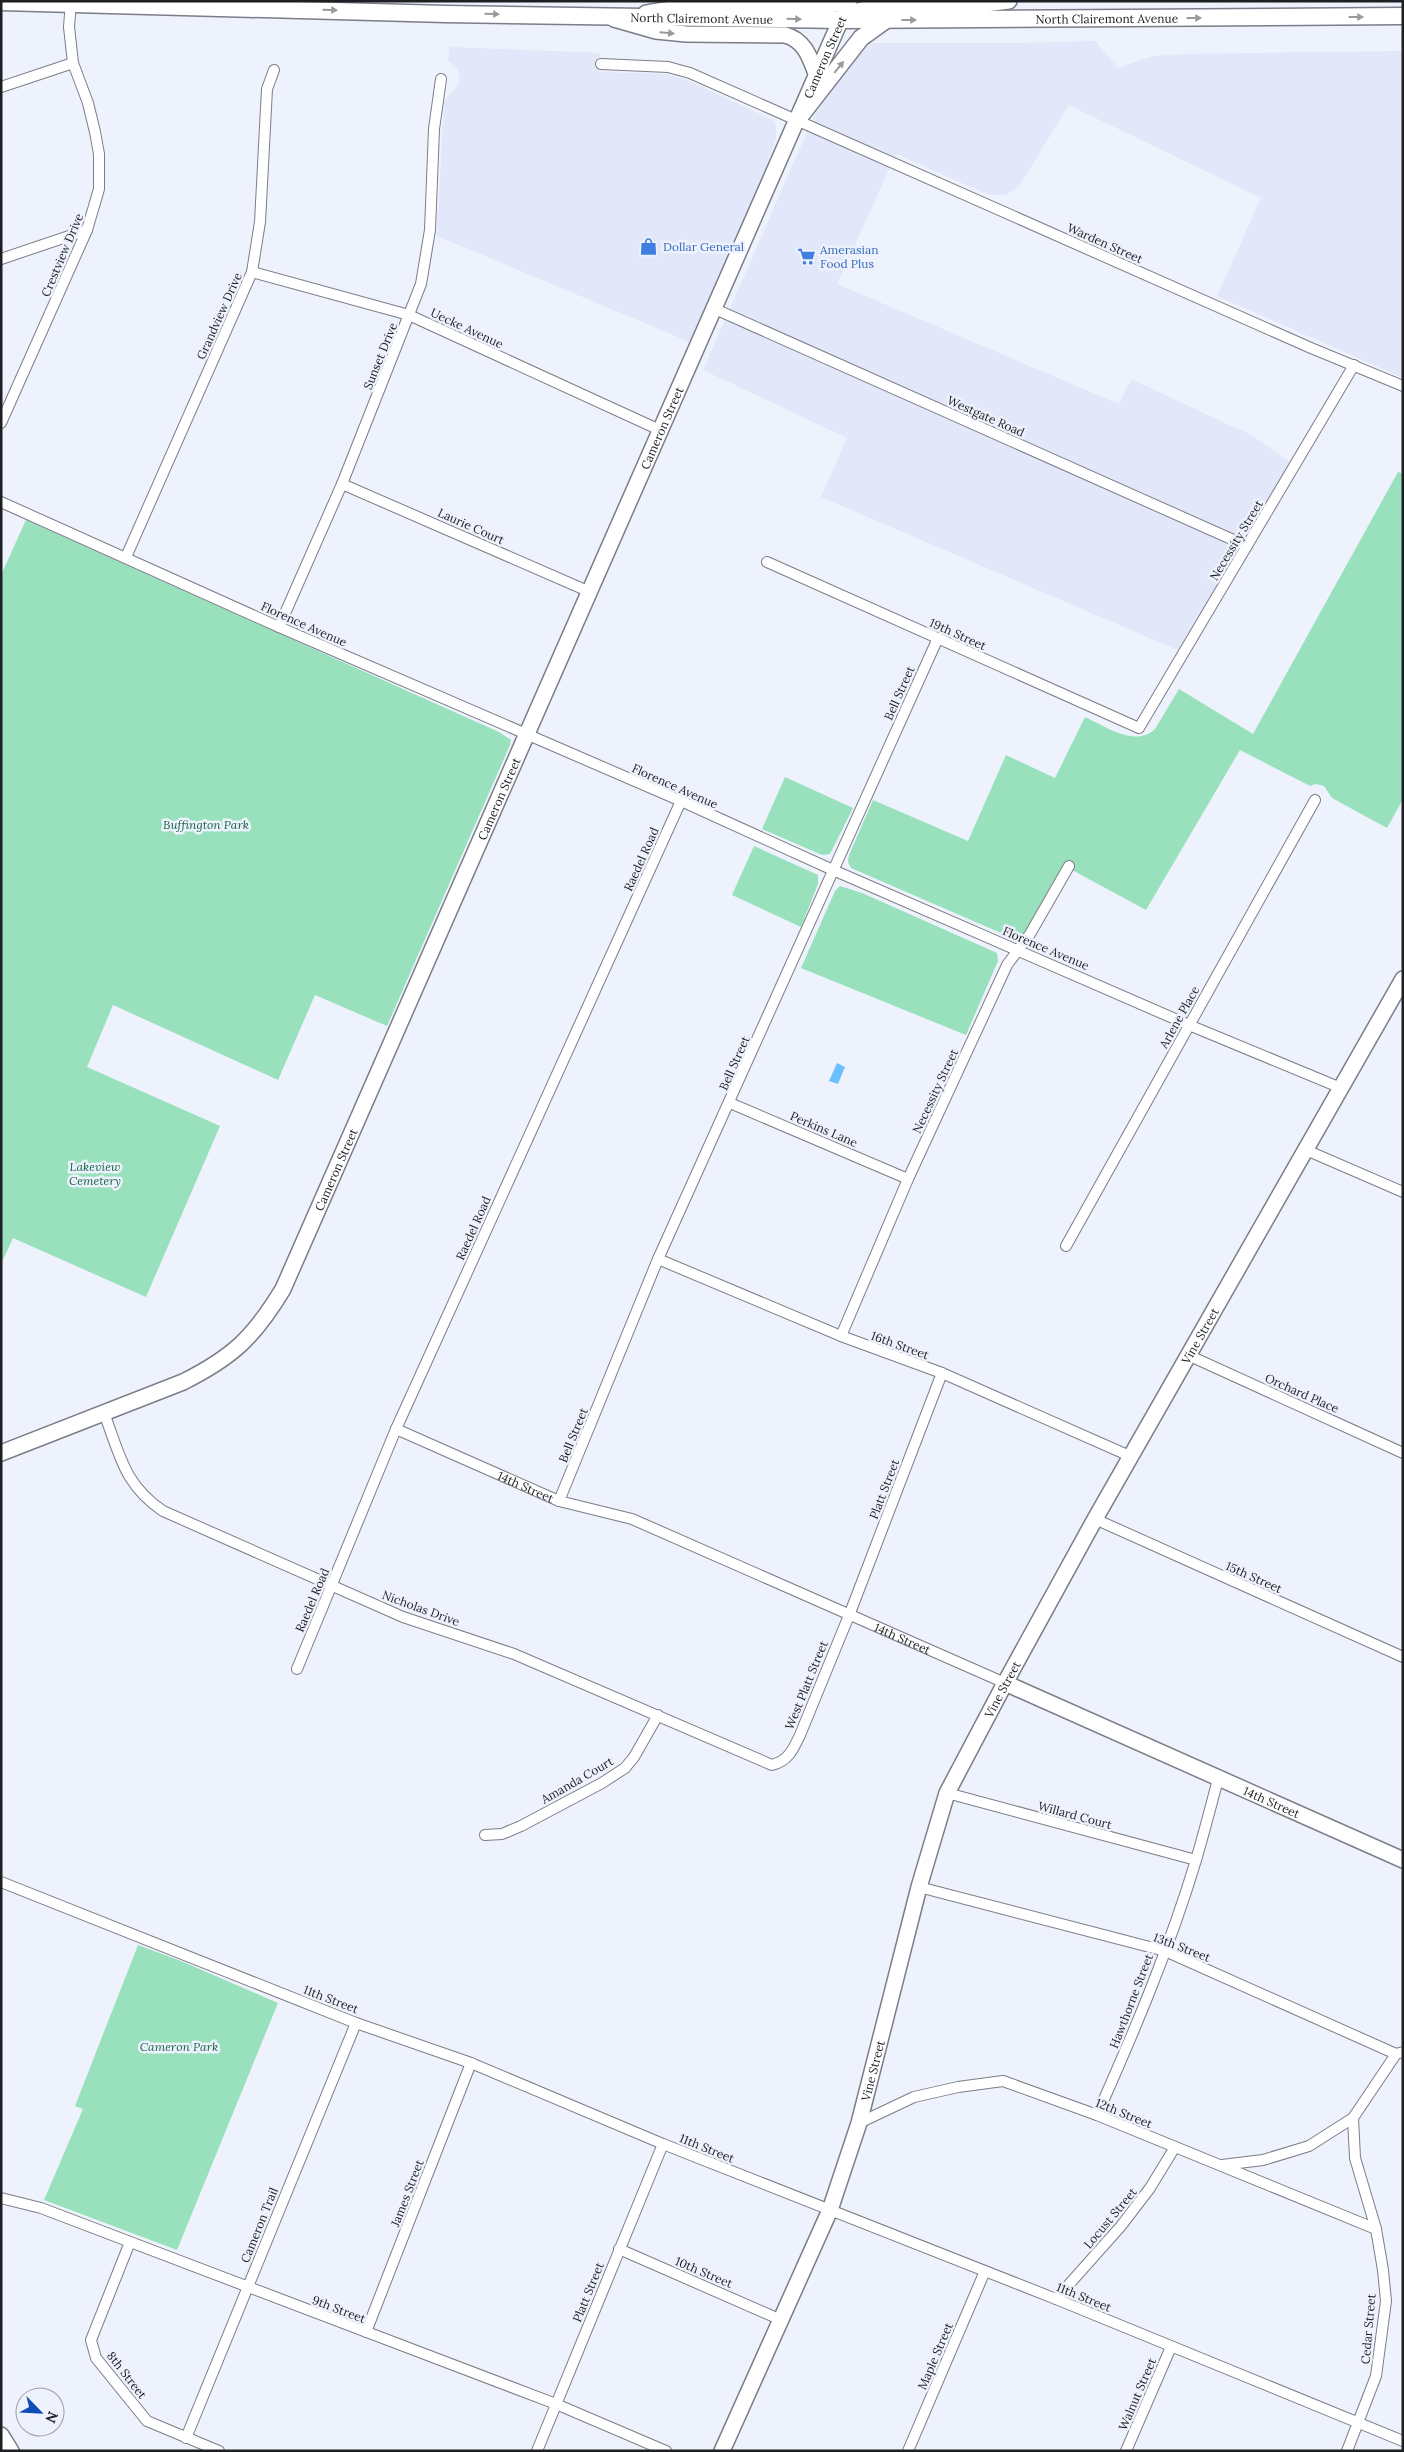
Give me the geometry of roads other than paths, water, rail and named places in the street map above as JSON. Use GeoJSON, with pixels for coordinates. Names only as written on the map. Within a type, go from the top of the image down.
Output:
{"type":"FeatureCollection","features":[{"type":"Feature","properties":{"kind":"main road"},"geometry":{"type":"LineString","coordinates":[[624,17],[678,7],[754,5],[829,7],[841,1]]}},
{"type":"Feature","properties":{"kind":"main road","name":"Cameron Street"},"geometry":{"type":"LineString","coordinates":[[1,1453],[183,1382],[212,1368],[234,1352],[262,1323],[283,1290],[716,310],[849,1]]}},
{"type":"Feature","properties":{"kind":"main road"},"geometry":{"type":"LineString","coordinates":[[842,20],[853,12],[874,7],[977,5],[1009,1]]}},
{"type":"Feature","properties":{"kind":"main road","name":"North Clairemont Avenue"},"geometry":{"type":"LineString","coordinates":[[1,2],[72,2],[624,17],[842,20],[1403,16]]}},
{"type":"Feature","properties":{"kind":"main road"},"geometry":{"type":"LineString","coordinates":[[603,16],[656,32],[785,35],[794,37],[808,53],[817,76]]}},
{"type":"Feature","properties":{"kind":"main road"},"geometry":{"type":"LineString","coordinates":[[798,119],[861,38],[886,20]]}},
{"type":"Feature","properties":{"kind":"main road","name":"Vine Street"},"geometry":{"type":"LineString","coordinates":[[722,2451],[779,2318],[830,2210],[859,2123],[919,1887],[947,1794],[1004,1682],[1095,1519],[1190,1356],[1403,979]]}},
{"type":"Feature","properties":{"kind":"main road","name":"14th Street"},"geometry":{"type":"LineString","coordinates":[[1004,1682],[1403,1860]]}},
{"type":"Feature","properties":{"kind":"main road"},"geometry":{"type":"LineString","coordinates":[[1,2435],[11,2451]]}},
{"type":"Feature","properties":{"kind":"street","name":"Crestview Drive"},"geometry":{"type":"LineString","coordinates":[[1,423],[87,230],[98,189],[99,154],[88,103],[73,62],[69,27],[72,2]]}},
{"type":"Feature","properties":{"kind":"street"},"geometry":{"type":"LineString","coordinates":[[1,87],[73,62]]}},
{"type":"Feature","properties":{"kind":"street","name":"Warden Street"},"geometry":{"type":"LineString","coordinates":[[601,64],[668,67],[690,73],[798,119],[1249,321],[1403,386]]}},
{"type":"Feature","properties":{"kind":"street","name":"Grandview Drive"},"geometry":{"type":"LineString","coordinates":[[126,557],[252,272],[260,222],[267,89],[274,70]]}},
{"type":"Feature","properties":{"kind":"street","name":"Sunset Drive"},"geometry":{"type":"LineString","coordinates":[[279,627],[342,484],[410,316],[421,284],[430,230],[434,129],[441,79]]}},
{"type":"Feature","properties":{"kind":"street"},"geometry":{"type":"LineString","coordinates":[[1,258],[87,230]]}},
{"type":"Feature","properties":{"kind":"street","name":"Uecke Avenue"},"geometry":{"type":"LineString","coordinates":[[252,272],[410,316],[662,431]]}},
{"type":"Feature","properties":{"kind":"street","name":"Westgate Road"},"geometry":{"type":"LineString","coordinates":[[716,310],[1247,546]]}},
{"type":"Feature","properties":{"kind":"street","name":"Necessity Street"},"geometry":{"type":"LineString","coordinates":[[1139,728],[1354,365]]}},
{"type":"Feature","properties":{"kind":"street","name":"Laurie Court"},"geometry":{"type":"LineString","coordinates":[[342,484],[590,592]]}},
{"type":"Feature","properties":{"kind":"street","name":"Florence Avenue"},"geometry":{"type":"LineString","coordinates":[[1,502],[279,627],[680,801],[833,870],[1189,1025],[1341,1088]]}},
{"type":"Feature","properties":{"kind":"street","name":"19th Street"},"geometry":{"type":"LineString","coordinates":[[767,562],[1139,728]]}},
{"type":"Feature","properties":{"kind":"street","name":"Bell Street"},"geometry":{"type":"LineString","coordinates":[[559,1501],[658,1259],[730,1103],[938,638]]}},
{"type":"Feature","properties":{"kind":"street","name":"Arlene Place"},"geometry":{"type":"LineString","coordinates":[[1066,1246],[1315,800]]}},
{"type":"Feature","properties":{"kind":"street","name":"Raedel Road"},"geometry":{"type":"LineString","coordinates":[[297,1669],[396,1429],[680,801]]}},
{"type":"Feature","properties":{"kind":"street","name":"Necessity Street"},"geometry":{"type":"LineString","coordinates":[[841,1336],[908,1179],[1007,965],[1033,930],[1069,866]]}},
{"type":"Feature","properties":{"kind":"street","name":"Perkins Lane"},"geometry":{"type":"LineString","coordinates":[[730,1103],[908,1179]]}},
{"type":"Feature","properties":{"kind":"street"},"geometry":{"type":"LineString","coordinates":[[1306,1150],[1403,1192]]}},
{"type":"Feature","properties":{"kind":"street","name":"16th Street"},"geometry":{"type":"LineString","coordinates":[[658,1259],[841,1336],[942,1373],[1132,1457]]}},
{"type":"Feature","properties":{"kind":"street","name":"Orchard Place"},"geometry":{"type":"LineString","coordinates":[[1190,1356],[1403,1453]]}},
{"type":"Feature","properties":{"kind":"street","name":"Platt Street"},"geometry":{"type":"LineString","coordinates":[[850,1613],[942,1373]]}},
{"type":"Feature","properties":{"kind":"street","name":"Nicholas Drive"},"geometry":{"type":"LineString","coordinates":[[104,1413],[133,1485],[147,1500],[163,1511],[436,1630],[485,1643],[514,1654],[772,1765],[781,1763]]}},
{"type":"Feature","properties":{"kind":"street","name":"14th Street"},"geometry":{"type":"LineString","coordinates":[[396,1429],[559,1501],[632,1519],[1004,1682]]}},
{"type":"Feature","properties":{"kind":"street","name":"15th Street"},"geometry":{"type":"LineString","coordinates":[[1095,1519],[1403,1657]]}},
{"type":"Feature","properties":{"kind":"street","name":"West Platt Street"},"geometry":{"type":"LineString","coordinates":[[781,1763],[791,1754],[850,1613]]}},
{"type":"Feature","properties":{"kind":"street","name":"Amanda Court"},"geometry":{"type":"LineString","coordinates":[[485,1835],[502,1834],[521,1826],[602,1783],[625,1768],[634,1757],[658,1715]]}},
{"type":"Feature","properties":{"kind":"street","name":"Hawthorne Street"},"geometry":{"type":"LineString","coordinates":[[1098,2115],[1133,2034],[1165,1951],[1196,1860],[1218,1779]]}},
{"type":"Feature","properties":{"kind":"street","name":"Willard Court"},"geometry":{"type":"LineString","coordinates":[[947,1794],[1196,1860]]}},
{"type":"Feature","properties":{"kind":"street","name":"11th Street"},"geometry":{"type":"LineString","coordinates":[[1,1882],[356,2023],[471,2063],[663,2144],[1056,2299],[1403,2441]]}},
{"type":"Feature","properties":{"kind":"street","name":"13th Street"},"geometry":{"type":"LineString","coordinates":[[919,1887],[1165,1951],[1399,2053]]}},
{"type":"Feature","properties":{"kind":"street","name":"Cameron Trail"},"geometry":{"type":"LineString","coordinates":[[186,2438],[356,2023]]}},
{"type":"Feature","properties":{"kind":"street"},"geometry":{"type":"LineString","coordinates":[[1221,2165],[1263,2160],[1309,2146],[1353,2118],[1399,2053]]}},
{"type":"Feature","properties":{"kind":"street","name":"James Street"},"geometry":{"type":"LineString","coordinates":[[366,2332],[471,2063]]}},
{"type":"Feature","properties":{"kind":"street","name":"12th Street"},"geometry":{"type":"LineString","coordinates":[[859,2123],[914,2097],[958,2086],[1003,2081],[1098,2115],[1376,2228]]}},
{"type":"Feature","properties":{"kind":"street","name":"Cedar Street"},"geometry":{"type":"LineString","coordinates":[[1346,2451],[1376,2376],[1386,2301],[1384,2270],[1376,2228],[1355,2158],[1353,2118]]}},
{"type":"Feature","properties":{"kind":"street","name":"Platt Street"},"geometry":{"type":"LineString","coordinates":[[537,2451],[663,2144]]}},
{"type":"Feature","properties":{"kind":"street","name":"Locust Street"},"geometry":{"type":"LineString","coordinates":[[1056,2299],[1121,2226],[1150,2188],[1175,2147]]}},
{"type":"Feature","properties":{"kind":"street","name":"9th Street"},"geometry":{"type":"LineString","coordinates":[[1,2198],[41,2208],[556,2404],[666,2451]]}},
{"type":"Feature","properties":{"kind":"street","name":"8th Street"},"geometry":{"type":"LineString","coordinates":[[130,2242],[91,2340],[96,2358],[147,2421],[220,2451]]}},
{"type":"Feature","properties":{"kind":"street","name":"10th Street"},"geometry":{"type":"LineString","coordinates":[[619,2249],[779,2318]]}},
{"type":"Feature","properties":{"kind":"street","name":"Maple Street"},"geometry":{"type":"LineString","coordinates":[[908,2451],[985,2271]]}},
{"type":"Feature","properties":{"kind":"street","name":"Walnut Street"},"geometry":{"type":"LineString","coordinates":[[1126,2451],[1171,2347]]}},
{"type":"Feature","properties":{"kind":"water"},"geometry":{"type":"Polygon","coordinates":[[[837,1063],[845,1067],[838,1084],[829,1081],[837,1063]]]}},
{"type":"Feature","properties":{"kind":"place","name":"Dollar General"},"geometry":{"type":"Point","coordinates":[649,246]}},
{"type":"Feature","properties":{"kind":"place","name":"Amerasian Food Plus"},"geometry":{"type":"Point","coordinates":[806,256]}},
{"type":"Feature","properties":{"kind":"park label","name":"Buffington Park"},"geometry":{"type":"Point","coordinates":[206,824]}},
{"type":"Feature","properties":{"kind":"park label","name":"Lakeview Cemetery"},"geometry":{"type":"Point","coordinates":[95,1173]}},
{"type":"Feature","properties":{"kind":"park label","name":"Cameron Park"},"geometry":{"type":"Point","coordinates":[179,2046]}}]}
